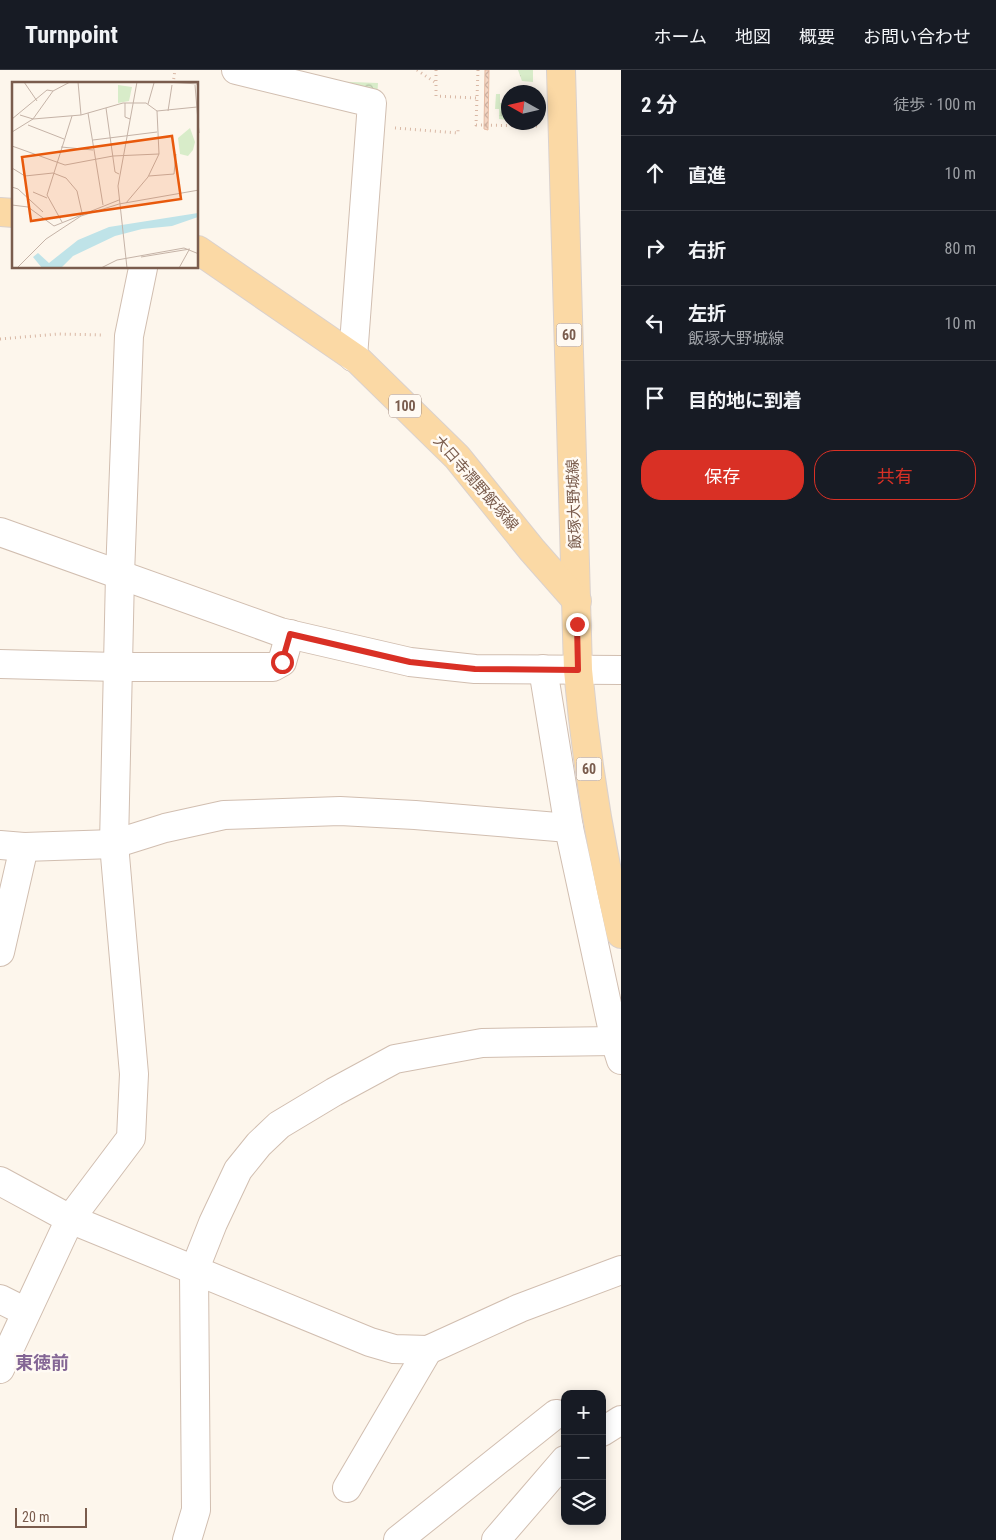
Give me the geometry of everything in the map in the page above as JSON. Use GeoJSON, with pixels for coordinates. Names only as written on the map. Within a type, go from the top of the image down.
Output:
{"type":"FeatureCollection","features":[{"type":"Feature","properties":{"kind":"main road","name":"飯塚大野城線"},"geometry":{"type":"LineString","coordinates":[[561,70],[577,601],[600,670],[584,737],[592,793],[621,934]]}},
{"type":"Feature","properties":{"kind":"main road","name":"大日寺潤野飯塚線"},"geometry":{"type":"LineString","coordinates":[[199,251],[366,367],[457,458],[532,550],[577,601]]}},
{"type":"Feature","properties":{"kind":"street"},"geometry":{"type":"LineString","coordinates":[[236,70],[372,103],[353,357]]}},
{"type":"Feature","properties":{"kind":"street"},"geometry":{"type":"LineString","coordinates":[[0,1369],[70,1219],[131,1138],[134,1074],[114,844],[117,667],[129,336],[144,269]]}},
{"type":"Feature","properties":{"kind":"street"},"geometry":{"type":"LineString","coordinates":[[0,532],[280,632],[410,662],[475,669],[600,670]]}},
{"type":"Feature","properties":{"kind":"street"},"geometry":{"type":"LineString","coordinates":[[0,664],[117,667],[273,667],[282,662],[290,634]]}},
{"type":"Feature","properties":{"kind":"street"},"geometry":{"type":"LineString","coordinates":[[187,1540],[196,1510],[194,1271],[212,1223],[238,1170],[259,1144],[279,1126],[334,1092],[395,1059],[482,1044],[618,1051],[569,828],[543,669]]}},
{"type":"Feature","properties":{"kind":"street"},"geometry":{"type":"LineString","coordinates":[[0,952],[12,846],[114,844],[165,828],[224,815],[340,811],[416,814],[569,828]]}},
{"type":"Feature","properties":{"kind":"street"},"geometry":{"type":"LineString","coordinates":[[0,1181],[70,1219],[370,1342],[394,1349],[428,1350],[520,1308],[621,1270]]}},
{"type":"Feature","properties":{"kind":"street"},"geometry":{"type":"LineString","coordinates":[[0,1299],[26,1312]]}},
{"type":"Feature","properties":{"kind":"street"},"geometry":{"type":"LineString","coordinates":[[347,1488],[428,1350]]}},
{"type":"Feature","properties":{"kind":"street"},"geometry":{"type":"LineString","coordinates":[[398,1540],[556,1414]]}},
{"type":"Feature","properties":{"kind":"street"},"geometry":{"type":"LineString","coordinates":[[606,1429],[621,1420]]}},
{"type":"Feature","properties":{"kind":"street"},"geometry":{"type":"LineString","coordinates":[[496,1540],[561,1465]]}},
{"type":"Feature","properties":{"kind":"path"},"geometry":{"type":"LineString","coordinates":[[417,70],[436,84]]}},
{"type":"Feature","properties":{"kind":"path"},"geometry":{"type":"LineString","coordinates":[[436,70],[436,96],[477,98]]}},
{"type":"Feature","properties":{"kind":"path"},"geometry":{"type":"LineString","coordinates":[[478,70],[476,125],[501,125]]}},
{"type":"Feature","properties":{"kind":"path"},"geometry":{"type":"LineString","coordinates":[[423,130],[458,133],[458,129]]}},
{"type":"Feature","properties":{"kind":"path"},"geometry":{"type":"LineString","coordinates":[[0,339],[58,334],[129,336]]}},
{"type":"Feature","properties":{"kind":"green space"},"geometry":{"type":"Polygon","coordinates":[[[518,70],[533,70],[533,82],[522,81],[518,70]]]}},
{"type":"Feature","properties":{"kind":"green space"},"geometry":{"type":"Polygon","coordinates":[[[326,81],[378,83],[377,99],[326,81]]]}},
{"type":"Feature","properties":{"kind":"green space"},"geometry":{"type":"Polygon","coordinates":[[[496,94],[500,94],[501,119],[499,119],[499,109],[495,109],[496,94]]]}},
{"type":"Feature","properties":{"kind":"building"},"geometry":{"type":"Polygon","coordinates":[[[485,70],[489,70],[488,130],[484,129],[485,70]]]}},
{"type":"Feature","properties":{"kind":"district","name":"東徳前"},"geometry":{"type":"Point","coordinates":[42,1362]}},
{"type":"Feature","properties":{"kind":"route"},"geometry":{"type":"LineString","coordinates":[[282,662],[290,634],[410,662],[475,669],[578,670],[577,624]]}}]}
